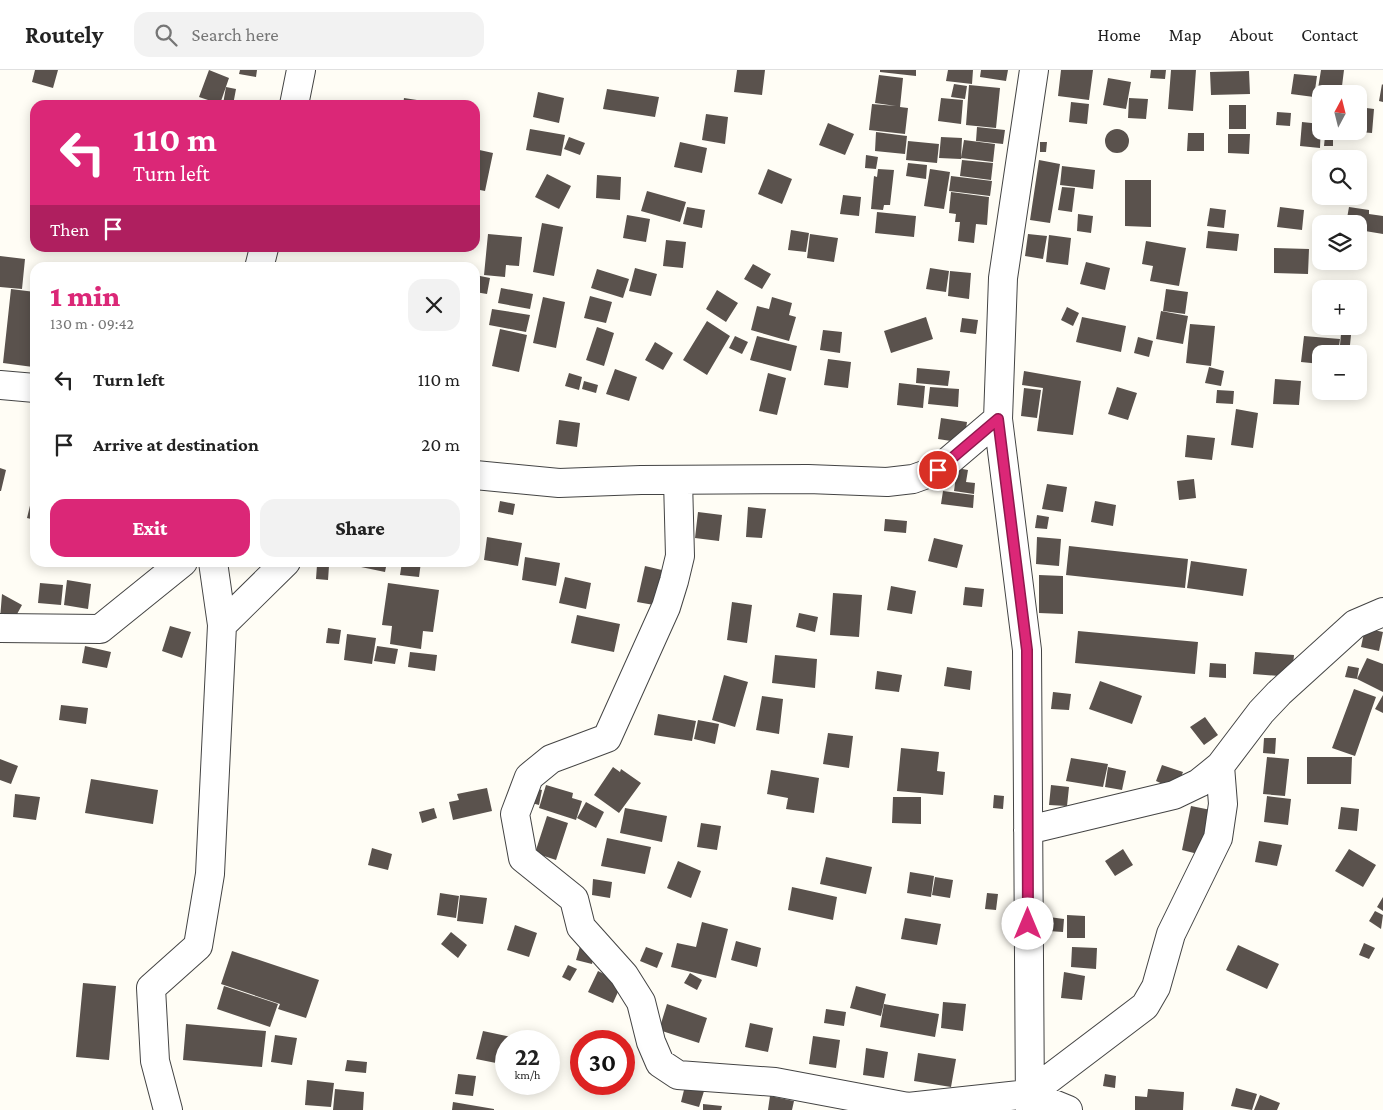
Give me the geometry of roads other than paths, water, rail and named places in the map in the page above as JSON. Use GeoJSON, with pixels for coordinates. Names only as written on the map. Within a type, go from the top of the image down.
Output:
{"type":"FeatureCollection","features":[{"type":"Feature","properties":{"kind":"street"},"geometry":{"type":"LineString","coordinates":[[295,100],[301,70]]}},
{"type":"Feature","properties":{"kind":"street"},"geometry":{"type":"LineString","coordinates":[[1030,1102],[1027,650],[998,419],[1003,278],[1034,70]]}},
{"type":"Feature","properties":{"kind":"street"},"geometry":{"type":"LineString","coordinates":[[0,385],[30,388]]}},
{"type":"Feature","properties":{"kind":"street"},"geometry":{"type":"LineString","coordinates":[[480,475],[559,483],[808,479],[887,482],[913,479],[938,470],[998,419]]}},
{"type":"Feature","properties":{"kind":"street"},"geometry":{"type":"LineString","coordinates":[[678,480],[680,556],[666,607],[607,738],[551,759],[529,777],[515,814],[523,858],[574,899],[581,927],[624,975],[641,1002],[651,1042],[660,1063],[678,1075],[775,1082],[908,1107],[1030,1102],[1068,1110]]}},
{"type":"Feature","properties":{"kind":"street"},"geometry":{"type":"LineString","coordinates":[[0,628],[100,629],[177,567]]}},
{"type":"Feature","properties":{"kind":"street"},"geometry":{"type":"LineString","coordinates":[[168,1110],[155,1061],[151,988],[198,946],[210,874],[222,625],[215,567]]}},
{"type":"Feature","properties":{"kind":"street"},"geometry":{"type":"LineString","coordinates":[[222,625],[281,567]]}},
{"type":"Feature","properties":{"kind":"street"},"geometry":{"type":"LineString","coordinates":[[1028,830],[1174,795],[1200,783],[1220,766],[1261,712],[1279,693],[1355,624],[1383,612]]}},
{"type":"Feature","properties":{"kind":"street"},"geometry":{"type":"LineString","coordinates":[[1030,1102],[1146,1006],[1156,987],[1171,934],[1218,838],[1222,804],[1220,766]]}}]}
